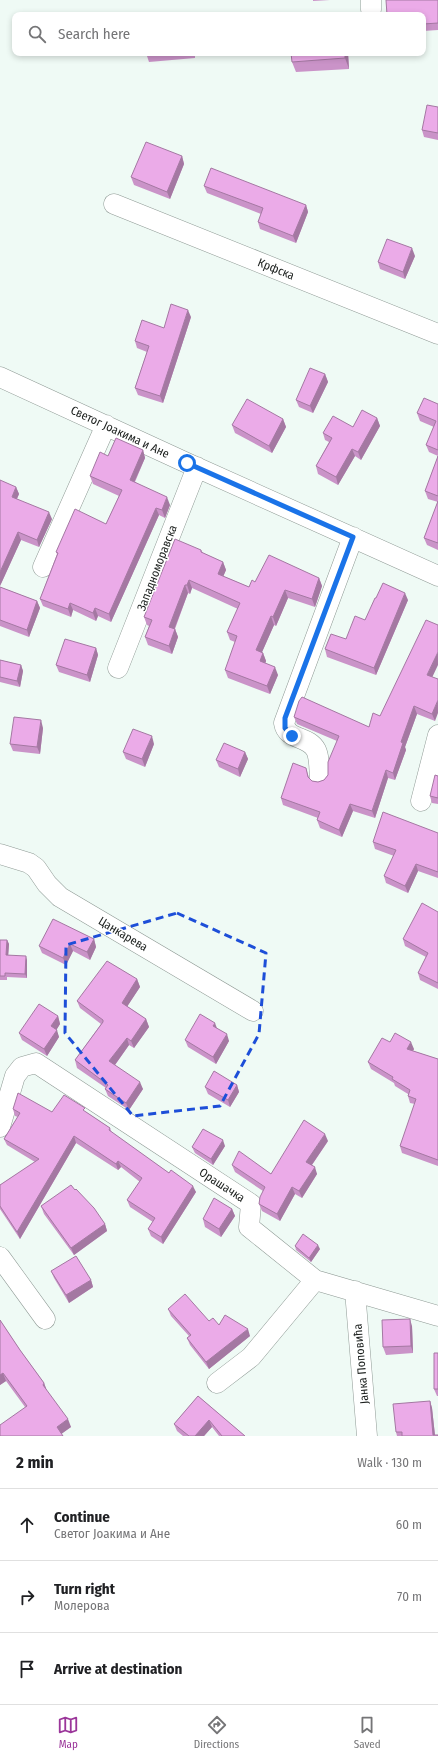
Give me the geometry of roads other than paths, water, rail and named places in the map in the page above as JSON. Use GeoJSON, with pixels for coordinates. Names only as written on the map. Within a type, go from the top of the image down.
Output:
{"type":"FeatureCollection","features":[{"type":"Feature","properties":{"kind":"street","name":"Крфска"},"geometry":{"type":"LineString","coordinates":[[114,204],[438,334]]}},
{"type":"Feature","properties":{"kind":"street","name":"Светог Јоакима и Ане"},"geometry":{"type":"LineString","coordinates":[[0,377],[438,576]]}},
{"type":"Feature","properties":{"kind":"street"},"geometry":{"type":"LineString","coordinates":[[43,567],[106,425]]}},
{"type":"Feature","properties":{"kind":"street","name":"Западноморавска"},"geometry":{"type":"LineString","coordinates":[[118,668],[196,467]]}},
{"type":"Feature","properties":{"kind":"street"},"geometry":{"type":"LineString","coordinates":[[320,778],[315,749],[311,743],[292,736],[288,732],[284,723],[353,537]]}},
{"type":"Feature","properties":{"kind":"street"},"geometry":{"type":"LineString","coordinates":[[421,801],[438,735]]}},
{"type":"Feature","properties":{"kind":"street","name":"Цанкарева"},"geometry":{"type":"LineString","coordinates":[[0,854],[29,863],[36,868],[47,884],[60,897],[253,1011]]}},
{"type":"Feature","properties":{"kind":"street","name":"Орашачка"},"geometry":{"type":"LineString","coordinates":[[0,1127],[15,1076],[22,1067],[36,1063],[251,1204],[249,1227],[315,1280],[438,1316]]}},
{"type":"Feature","properties":{"kind":"street"},"geometry":{"type":"LineString","coordinates":[[0,1257],[45,1319]]}},
{"type":"Feature","properties":{"kind":"street"},"geometry":{"type":"LineString","coordinates":[[217,1383],[250,1356],[315,1280]]}},
{"type":"Feature","properties":{"kind":"street","name":"Јанка Поповића"},"geometry":{"type":"LineString","coordinates":[[355,1291],[367,1436]]}}]}
